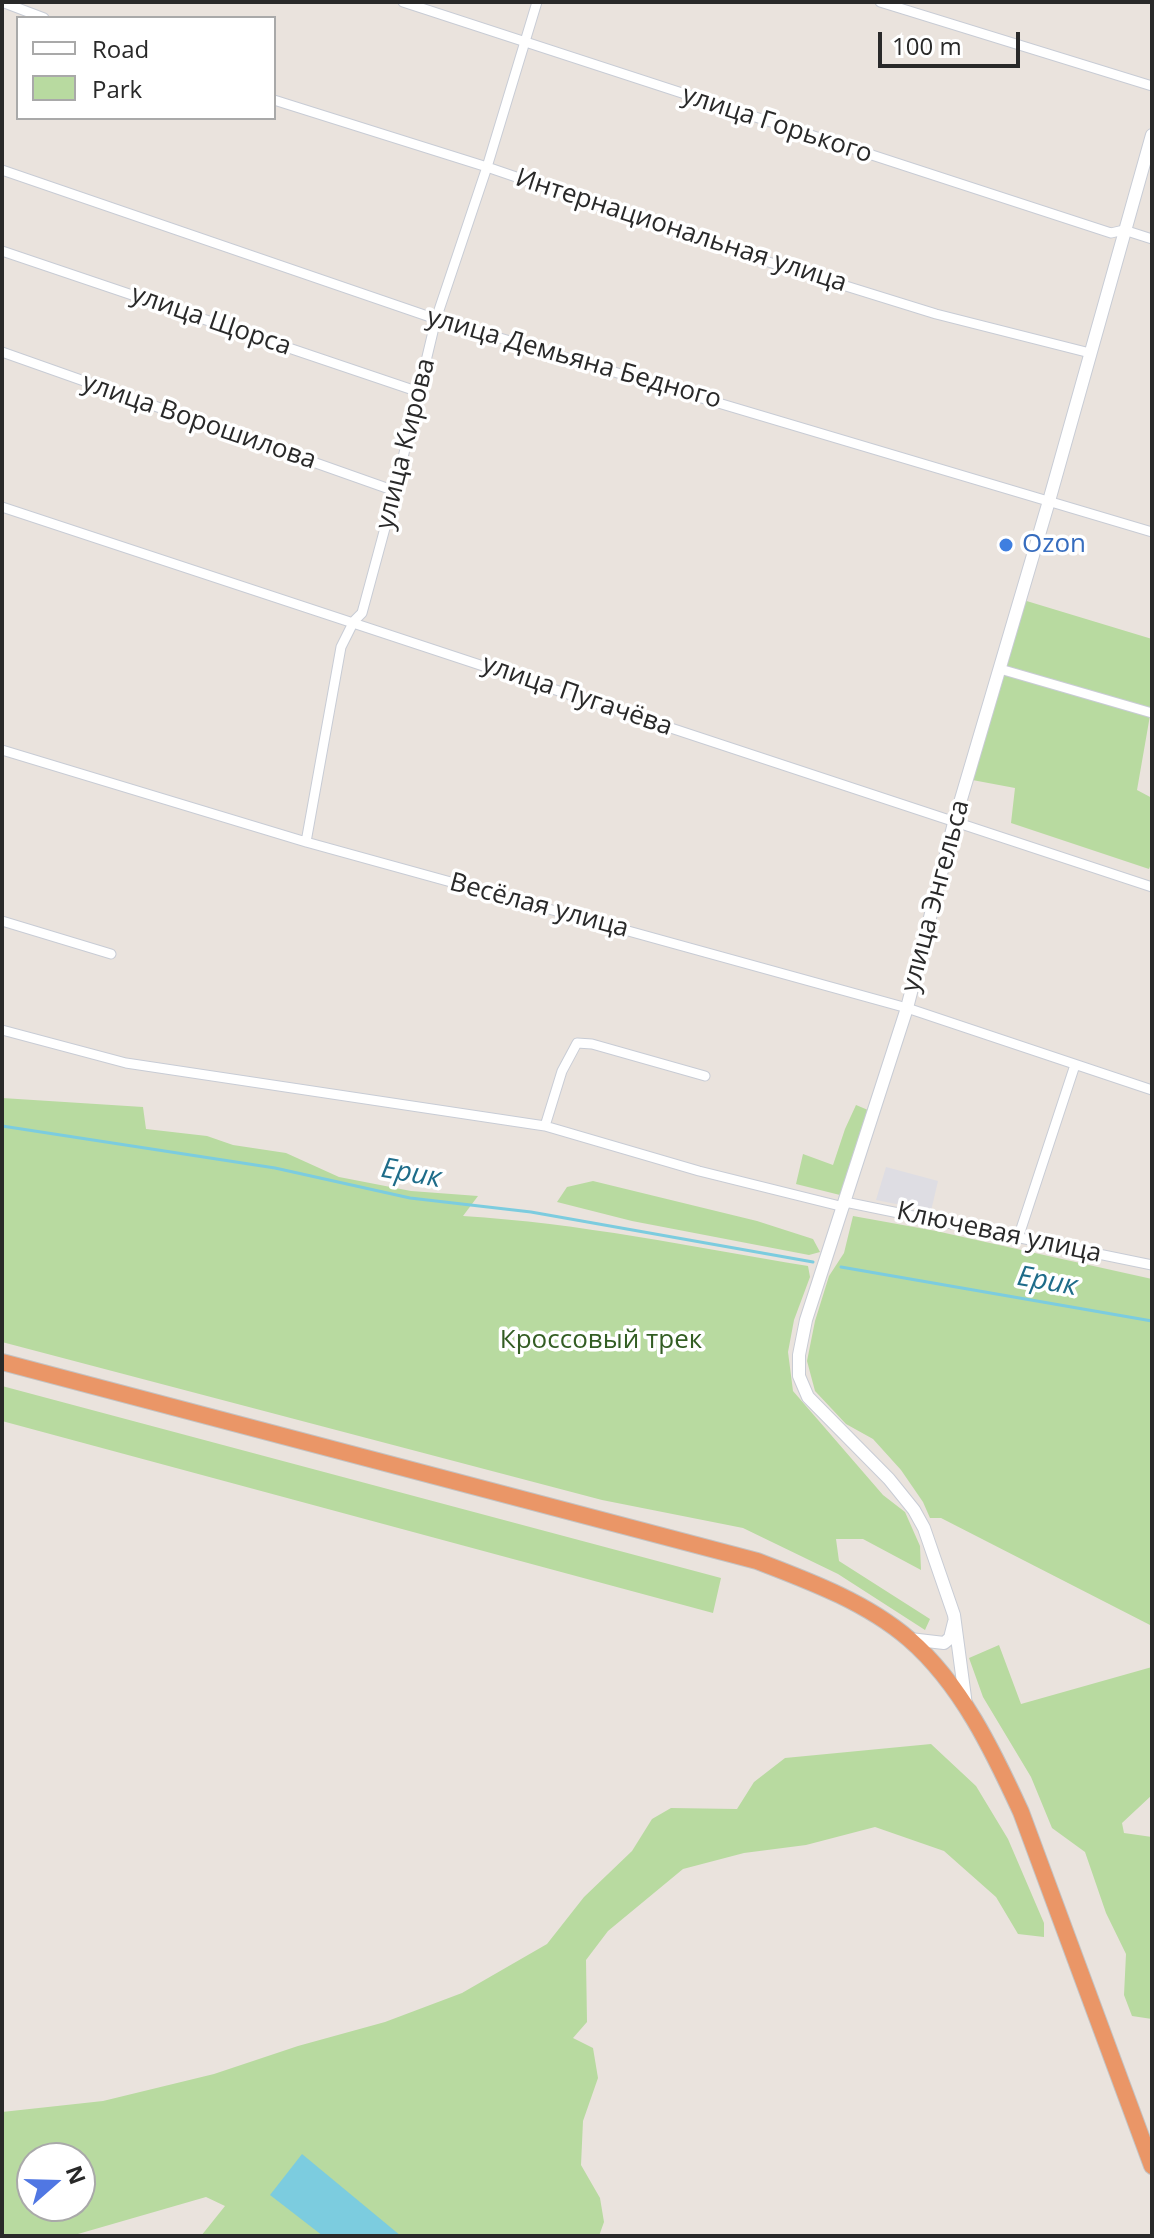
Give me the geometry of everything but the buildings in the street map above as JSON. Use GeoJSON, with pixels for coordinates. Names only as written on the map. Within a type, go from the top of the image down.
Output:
{"type":"FeatureCollection","features":[{"type":"Feature","properties":{"kind":"highway"},"geometry":{"type":"LineString","coordinates":[[2,1362],[757,1561],[841,1597],[910,1639],[967,1708],[996,1758],[1021,1812],[1152,2166]]}},
{"type":"Feature","properties":{"kind":"street"},"geometry":{"type":"LineString","coordinates":[[2,2],[39,16]]}},
{"type":"Feature","properties":{"kind":"street","name":"улица Горького"},"geometry":{"type":"LineString","coordinates":[[403,2],[1111,233],[1124,230],[1152,239]]}},
{"type":"Feature","properties":{"kind":"street","name":"улица Кирова"},"geometry":{"type":"LineString","coordinates":[[306,842],[341,647],[354,621],[362,613],[436,319],[487,167],[537,2]]}},
{"type":"Feature","properties":{"kind":"street"},"geometry":{"type":"LineString","coordinates":[[880,2],[1152,86]]}},
{"type":"Feature","properties":{"kind":"street","name":"Интернациональная улица"},"geometry":{"type":"LineString","coordinates":[[276,101],[487,167],[717,246],[936,314],[1090,353]]}},
{"type":"Feature","properties":{"kind":"street","name":"улица Энгельса"},"geometry":{"type":"LineString","coordinates":[[967,1708],[954,1615],[924,1528],[889,1479],[808,1397],[799,1376],[799,1355],[806,1320],[907,1008],[954,823],[1152,135]]}},
{"type":"Feature","properties":{"kind":"street","name":"улица Демьяна Бедного"},"geometry":{"type":"LineString","coordinates":[[2,170],[436,319],[1152,532]]}},
{"type":"Feature","properties":{"kind":"street","name":"улица Щорса"},"geometry":{"type":"LineString","coordinates":[[2,251],[419,392]]}},
{"type":"Feature","properties":{"kind":"street","name":"улица Ворошилова"},"geometry":{"type":"LineString","coordinates":[[2,352],[395,491]]}},
{"type":"Feature","properties":{"kind":"street","name":"улица Пугачёва"},"geometry":{"type":"LineString","coordinates":[[2,507],[1152,887]]}},
{"type":"Feature","properties":{"kind":"street"},"geometry":{"type":"LineString","coordinates":[[1000,669],[1152,713]]}},
{"type":"Feature","properties":{"kind":"street","name":"Весёлая улица"},"geometry":{"type":"LineString","coordinates":[[2,750],[306,842],[907,1008],[1152,1090]]}},
{"type":"Feature","properties":{"kind":"street"},"geometry":{"type":"LineString","coordinates":[[2,921],[111,954]]}},
{"type":"Feature","properties":{"kind":"street","name":"Ключевая улица"},"geometry":{"type":"LineString","coordinates":[[2,1030],[126,1063],[545,1126],[699,1171],[844,1205],[1152,1265]]}},
{"type":"Feature","properties":{"kind":"street"},"geometry":{"type":"LineString","coordinates":[[545,1126],[562,1071],[577,1043],[592,1044],[705,1076]]}},
{"type":"Feature","properties":{"kind":"street"},"geometry":{"type":"LineString","coordinates":[[1018,1238],[1075,1065]]}},
{"type":"Feature","properties":{"kind":"street"},"geometry":{"type":"LineString","coordinates":[[910,1639],[944,1643],[950,1638],[954,1615]]}},
{"type":"Feature","properties":{"kind":"shaded area"},"geometry":{"type":"Polygon","coordinates":[[[886,1167],[938,1181],[931,1211],[876,1200],[886,1167]]]}},
{"type":"Feature","properties":{"kind":"green space"},"geometry":{"type":"Polygon","coordinates":[[[1020,599],[1152,639],[1152,704],[1137,790],[1152,798],[1152,861],[1149,869],[1011,823],[1015,788],[967,779],[1020,599]]]}},
{"type":"Feature","properties":{"kind":"green space","name":"Кроссовый трек"},"geometry":{"type":"Polygon","coordinates":[[[2,1098],[143,1107],[146,1129],[207,1136],[233,1145],[286,1153],[339,1177],[411,1191],[478,1196],[463,1216],[593,1230],[808,1266],[810,1277],[794,1320],[788,1352],[793,1391],[883,1495],[905,1512],[920,1546],[921,1570],[863,1539],[836,1539],[839,1561],[930,1619],[925,1630],[838,1574],[743,1528],[602,1500],[2,1342],[2,1098]]]}},
{"type":"Feature","properties":{"kind":"green space"},"geometry":{"type":"Polygon","coordinates":[[[856,1105],[868,1110],[840,1195],[796,1184],[803,1154],[833,1165],[856,1105]]]}},
{"type":"Feature","properties":{"kind":"green space"},"geometry":{"type":"Polygon","coordinates":[[[593,1181],[757,1221],[813,1239],[820,1252],[809,1255],[632,1221],[557,1202],[567,1187],[593,1181]]]}},
{"type":"Feature","properties":{"kind":"green space"},"geometry":{"type":"Polygon","coordinates":[[[853,1216],[936,1231],[1152,1279],[1152,1626],[941,1518],[930,1518],[901,1470],[873,1439],[846,1424],[815,1391],[807,1361],[815,1321],[829,1276],[844,1253],[853,1216]]]}},
{"type":"Feature","properties":{"kind":"green space"},"geometry":{"type":"Polygon","coordinates":[[[2,1386],[721,1578],[713,1613],[2,1421],[2,1386]]]}},
{"type":"Feature","properties":{"kind":"green space"},"geometry":{"type":"Polygon","coordinates":[[[999,1645],[1021,1704],[1152,1667],[1152,1795],[1122,1823],[1124,1833],[1152,1837],[1152,2019],[1132,2016],[1124,1995],[1126,1954],[1106,1913],[1085,1852],[1052,1828],[1031,1777],[983,1697],[969,1658],[999,1645]]]}},
{"type":"Feature","properties":{"kind":"green space"},"geometry":{"type":"Polygon","coordinates":[[[931,1744],[976,1786],[1008,1839],[1044,1923],[1044,1937],[1018,1934],[996,1897],[944,1851],[875,1827],[806,1845],[744,1853],[683,1869],[608,1931],[586,1960],[587,2022],[573,2038],[593,2048],[598,2078],[583,2121],[581,2165],[600,2198],[604,2222],[599,2236],[201,2236],[225,2206],[206,2197],[71,2236],[2,2236],[2,2112],[103,2101],[214,2074],[385,2022],[462,1993],[547,1944],[584,1897],[632,1851],[652,1819],[671,1808],[737,1809],[754,1782],[785,1758],[931,1744]]]}},
{"type":"Feature","properties":{"kind":"water"},"geometry":{"type":"Polygon","coordinates":[[[302,2154],[401,2236],[323,2236],[270,2195],[302,2154]]]}},
{"type":"Feature","properties":{"kind":"waterway","name":"Ерик"},"geometry":{"type":"LineString","coordinates":[[2,1126],[275,1168],[410,1198],[531,1212],[813,1262]]}},
{"type":"Feature","properties":{"kind":"waterway","name":"Ерик"},"geometry":{"type":"LineString","coordinates":[[841,1267],[1152,1321]]}},
{"type":"Feature","properties":{"kind":"place","name":"Ozon"},"geometry":{"type":"Point","coordinates":[1006,545]}}]}
